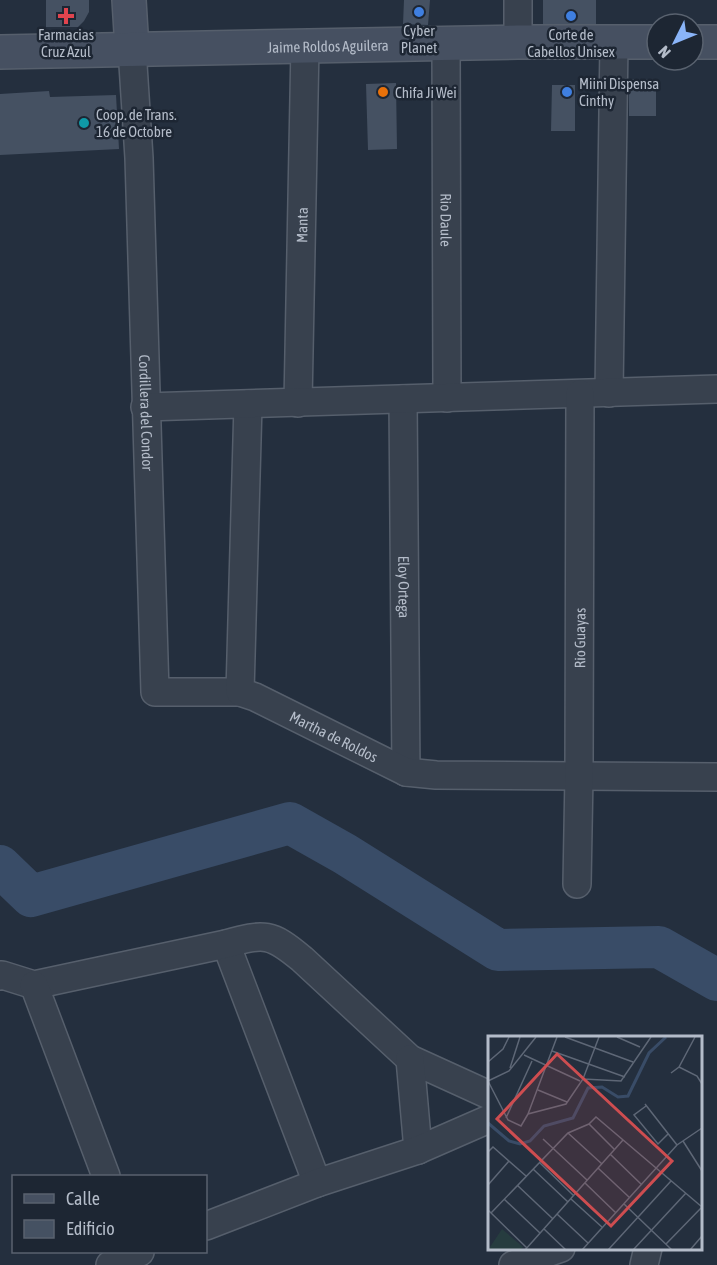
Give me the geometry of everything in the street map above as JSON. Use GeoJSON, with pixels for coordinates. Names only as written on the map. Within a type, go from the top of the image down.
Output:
{"type":"FeatureCollection","features":[{"type":"Feature","properties":{"kind":"street"},"geometry":{"type":"LineString","coordinates":[[129,0],[132,49]]}},
{"type":"Feature","properties":{"kind":"street"},"geometry":{"type":"LineString","coordinates":[[518,0],[518,42]]}},
{"type":"Feature","properties":{"kind":"street"},"geometry":{"type":"LineString","coordinates":[[609,393],[614,42]]}},
{"type":"Feature","properties":{"kind":"street","name":"Jaime Roldos Aguilera"},"geometry":{"type":"LineString","coordinates":[[0,52],[446,43],[645,42]]}},
{"type":"Feature","properties":{"kind":"street","name":"Rio Daule"},"geometry":{"type":"LineString","coordinates":[[446,43],[447,398]]}},
{"type":"Feature","properties":{"kind":"street","name":"Manta"},"geometry":{"type":"LineString","coordinates":[[298,403],[305,46]]}},
{"type":"Feature","properties":{"kind":"street","name":"Cordillera del Condor"},"geometry":{"type":"LineString","coordinates":[[132,49],[139,158],[154,692],[240,692]]}},
{"type":"Feature","properties":{"kind":"street"},"geometry":{"type":"LineString","coordinates":[[145,407],[717,389]]}},
{"type":"Feature","properties":{"kind":"street","name":"Rio Guayas"},"geometry":{"type":"LineString","coordinates":[[577,884],[579,394]]}},
{"type":"Feature","properties":{"kind":"street","name":"Eloy Ortega"},"geometry":{"type":"LineString","coordinates":[[403,399],[406,772]]}},
{"type":"Feature","properties":{"kind":"street"},"geometry":{"type":"LineString","coordinates":[[240,692],[248,404]]}},
{"type":"Feature","properties":{"kind":"street","name":"Martha de Roldos"},"geometry":{"type":"LineString","coordinates":[[240,692],[255,697],[406,772],[436,775],[717,777]]}},
{"type":"Feature","properties":{"kind":"street"},"geometry":{"type":"LineString","coordinates":[[1,975],[34,986],[249,937],[269,937],[284,944],[302,959],[410,1059],[488,1095]]}},
{"type":"Feature","properties":{"kind":"street"},"geometry":{"type":"LineString","coordinates":[[226,944],[317,1183]]}},
{"type":"Feature","properties":{"kind":"street"},"geometry":{"type":"LineString","coordinates":[[34,986],[106,1175]]}},
{"type":"Feature","properties":{"kind":"street"},"geometry":{"type":"LineString","coordinates":[[410,1059],[418,1150]]}},
{"type":"Feature","properties":{"kind":"street"},"geometry":{"type":"LineString","coordinates":[[207,1226],[317,1183],[418,1150],[488,1119]]}},
{"type":"Feature","properties":{"kind":"street"},"geometry":{"type":"LineString","coordinates":[[513,1265],[555,1250]]}},
{"type":"Feature","properties":{"kind":"street"},"geometry":{"type":"LineString","coordinates":[[644,1265],[648,1250]]}},
{"type":"Feature","properties":{"kind":"street"},"geometry":{"type":"LineString","coordinates":[[110,1265],[137,1255]]}},
{"type":"Feature","properties":{"kind":"building","name":"Farmacias Cruz Azul"},"geometry":{"type":"Polygon","coordinates":[[[46,0],[89,0],[89,12],[78,27],[46,27],[46,0]]]}},
{"type":"Feature","properties":{"kind":"building"},"geometry":{"type":"Polygon","coordinates":[[[404,0],[430,0],[428,25],[403,24],[404,0]]]}},
{"type":"Feature","properties":{"kind":"building"},"geometry":{"type":"Polygon","coordinates":[[[543,0],[596,0],[596,27],[543,26],[543,0]]]}},
{"type":"Feature","properties":{"kind":"building"},"geometry":{"type":"Polygon","coordinates":[[[629,79],[656,79],[656,116],[629,116],[629,79]]]}},
{"type":"Feature","properties":{"kind":"building"},"geometry":{"type":"Polygon","coordinates":[[[396,83],[397,149],[368,150],[366,84],[396,83]]]}},
{"type":"Feature","properties":{"kind":"building"},"geometry":{"type":"Polygon","coordinates":[[[552,85],[575,85],[575,131],[551,131],[552,85]]]}},
{"type":"Feature","properties":{"kind":"building"},"geometry":{"type":"Polygon","coordinates":[[[49,91],[50,97],[116,95],[119,149],[0,155],[0,94],[49,91]]]}},
{"type":"Feature","properties":{"kind":"waterway"},"geometry":{"type":"LineString","coordinates":[[0,866],[31,896],[290,823],[345,854],[498,950],[659,947],[717,980]]}},
{"type":"Feature","properties":{"kind":"place","name":"Cyber Planet"},"geometry":{"type":"Point","coordinates":[419,12]}},
{"type":"Feature","properties":{"kind":"place","name":"Farmacias Cruz Azul"},"geometry":{"type":"Point","coordinates":[66,16]}},
{"type":"Feature","properties":{"kind":"place","name":"Corte de Cabellos Unisex"},"geometry":{"type":"Point","coordinates":[571,16]}},
{"type":"Feature","properties":{"kind":"place","name":"Chifa Ji Wei"},"geometry":{"type":"Point","coordinates":[383,92]}},
{"type":"Feature","properties":{"kind":"place","name":"Miini Dispensa Cinthy"},"geometry":{"type":"Point","coordinates":[567,92]}},
{"type":"Feature","properties":{"kind":"place","name":"Coop. de Trans. 16 de Octobre"},"geometry":{"type":"Point","coordinates":[84,123]}}]}
